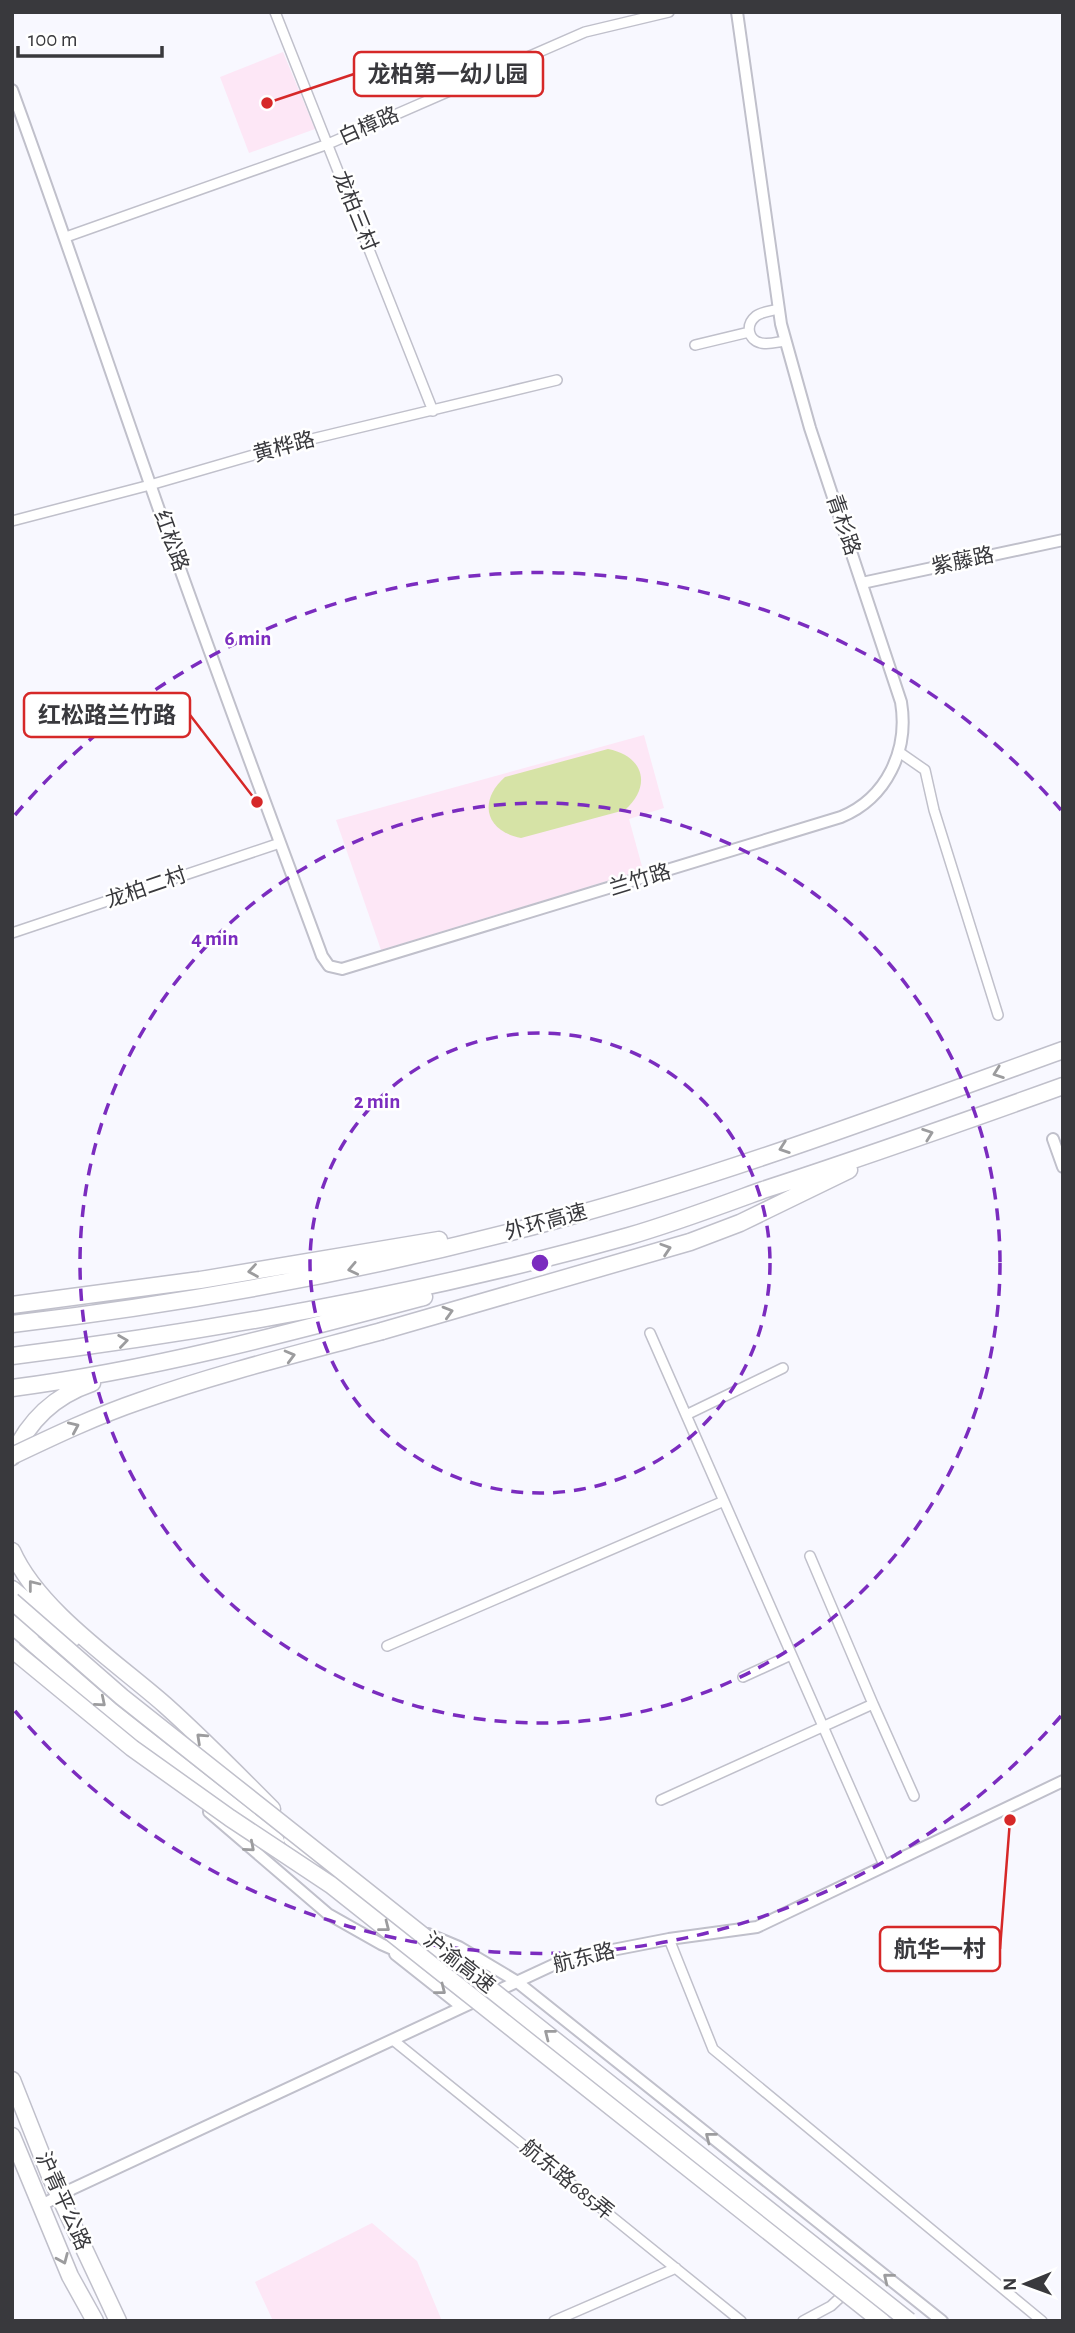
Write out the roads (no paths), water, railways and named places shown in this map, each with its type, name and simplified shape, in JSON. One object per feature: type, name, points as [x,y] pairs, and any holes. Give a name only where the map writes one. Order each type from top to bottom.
[{"type":"highway","name":"外环高速","points":[[12,1324],[181,1301],[306,1279],[438,1250],[562,1218],[735,1164],[1063,1050]]},
{"type":"highway","name":"外环高速","points":[[12,1356],[187,1332],[346,1304],[488,1273],[631,1235],[1063,1086]]},
{"type":"highway","points":[[12,1457],[79,1425],[200,1381],[690,1242],[791,1199],[900,1144]]},
{"type":"highway","points":[[12,1303],[55,1301],[287,1266],[562,1218]]},
{"type":"highway","points":[[12,1457],[33,1420],[52,1403],[74,1389],[110,1376],[477,1283],[631,1235]]},
{"type":"highway","points":[[12,1388],[186,1356]]},
{"type":"highway","points":[[12,1551],[20,1568],[51,1607],[200,1737],[301,1838]]},
{"type":"highway","points":[[12,1589],[166,1721],[183,1752]]},
{"type":"highway","name":"沪渝高速","points":[[12,1601],[112,1688],[909,2321]]},
{"type":"highway","name":"沪渝高速","points":[[12,1625],[111,1710],[881,2321]]},
{"type":"highway","points":[[13,1648],[152,1762],[331,1885]]},
{"type":"highway","name":"沪青平公路","points":[[12,2080],[60,2196],[118,2321]]},
{"type":"highway","name":"沪青平公路","points":[[12,2136],[70,2276],[95,2321]]},
{"type":"street","name":"龙柏三村","points":[[275,12],[433,411]]},
{"type":"street","name":"白樟路","points":[[66,237],[328,144],[585,32],[669,12]]},
{"type":"street","name":"青杉路","points":[[737,12],[778,309],[785,341],[810,428],[901,702],[903,732],[899,752]]},
{"type":"street","name":"红松路","points":[[12,90],[66,237],[150,485],[324,960],[337,969],[352,968]]},
{"type":"street","points":[[778,309],[755,316],[750,323],[749,332],[754,340],[762,343],[785,341]]},
{"type":"street","points":[[695,345],[749,332]]},
{"type":"street","name":"黄桦路","points":[[12,521],[295,443],[557,380]]},
{"type":"street","name":"紫藤路","points":[[862,583],[1063,540]]},
{"type":"street","points":[[899,752],[925,770],[934,810],[999,1015]]},
{"type":"street","name":"兰竹路","points":[[352,968],[841,817],[864,805],[878,792],[899,752]]},
{"type":"street","name":"龙柏二村","points":[[12,933],[280,843]]},
{"type":"street","points":[[1053,1139],[1063,1167]]},
{"type":"street","points":[[650,1334],[884,1865]]},
{"type":"street","points":[[686,1415],[783,1368]]},
{"type":"street","points":[[387,1646],[724,1501]]},
{"type":"street","points":[[810,1556],[914,1796]]},
{"type":"street","points":[[12,1612],[307,1854],[408,1925],[459,1947],[516,1981],[942,2321]]},
{"type":"street","points":[[13,1648],[328,1914],[381,1944],[446,1972],[892,2321]]},
{"type":"street","points":[[743,1677],[792,1654]]},
{"type":"street","points":[[661,1800],[873,1704]]},
{"type":"street","name":"航东路","points":[[40,2206],[565,1959],[669,1939],[757,1927],[1063,1781]]},
{"type":"street","points":[[669,1939],[713,2049],[1042,2321]]},
{"type":"street","points":[[381,1944],[462,2007]]},
{"type":"street","name":"航东路685弄","points":[[393,2040],[741,2321]]},
{"type":"street","points":[[554,2321],[676,2268]]},
{"type":"street","points":[[803,2321],[831,2306],[851,2288]]},
{"type":"place","name":"龙柏第一幼儿园","points":[[267,103]]},
{"type":"place","name":"红松路兰竹路","points":[[257,802]]},
{"type":"place","name":"航华一村","points":[[1010,1820]]}]
